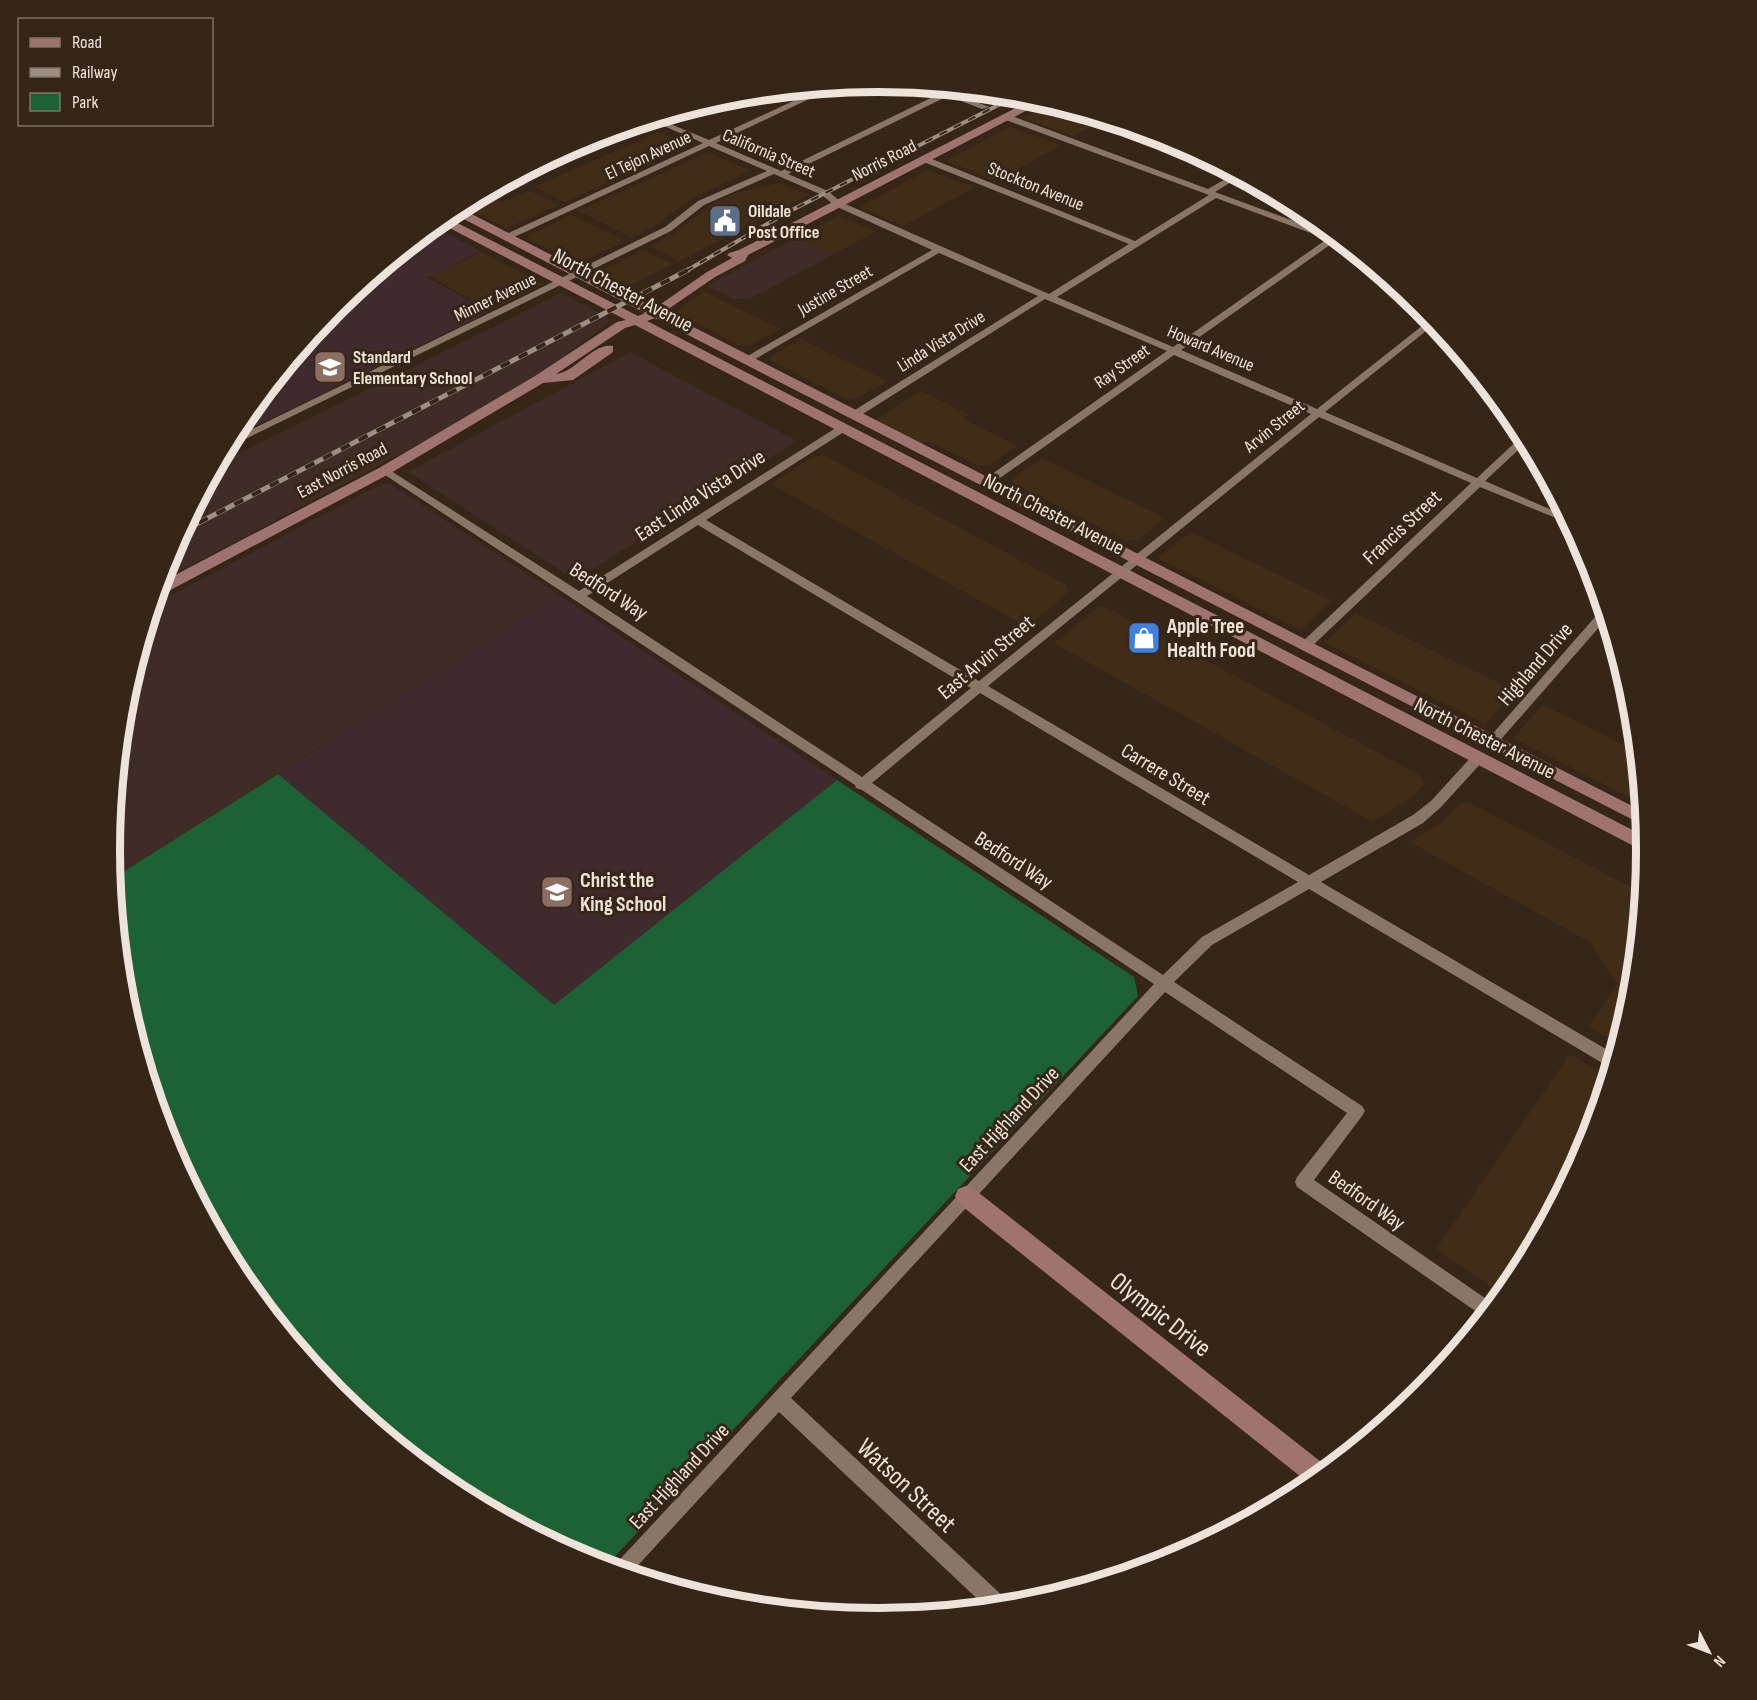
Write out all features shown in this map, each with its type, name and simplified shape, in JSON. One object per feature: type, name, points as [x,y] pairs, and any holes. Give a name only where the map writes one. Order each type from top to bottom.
[{"type":"main road","name":"Norris Road","points":[[652,312],[664,309],[709,275],[741,258],[743,253],[1027,106]]},
{"type":"main road","name":"North Chester Avenue","points":[[464,215],[1636,816]]},
{"type":"main road","name":"North Chester Avenue","points":[[450,224],[1637,841]]},
{"type":"main road","name":"East Norris Road","points":[[168,585],[384,471],[540,379],[568,376],[634,330],[636,322],[652,312]]},
{"type":"main road","points":[[843,428],[854,425],[891,433]]},
{"type":"main road","points":[[1419,727],[1481,744],[1492,742]]},
{"type":"main road","name":"Olympic Drive","points":[[966,1196],[1314,1471]]},
{"type":"street","name":"El Tejon Avenue","points":[[507,237],[814,94]]},
{"type":"street","name":"Minner Avenue","points":[[242,438],[669,230],[701,202],[778,172],[944,95]]},
{"type":"street","points":[[954,96],[985,107]]},
{"type":"street","points":[[1006,117],[1317,231]]},
{"type":"street","name":"California Street","points":[[662,123],[825,193],[838,204]]},
{"type":"street","name":"Stockton Avenue","points":[[924,159],[1136,244]]},
{"type":"street","name":"Linda Vista Drive","points":[[854,415],[1136,244],[1232,179]]},
{"type":"street","name":"Howard Avenue","points":[[838,204],[1560,517]]},
{"type":"street","name":"Ray Street","points":[[986,483],[1331,241]]},
{"type":"street","name":"Justine Street","points":[[747,360],[939,249]]},
{"type":"street","name":"Arvin Street","points":[[1137,560],[1317,412],[1426,326]]},
{"type":"street","name":"East Linda Vista Drive","points":[[579,596],[843,428]]},
{"type":"street","name":"Francis Street","points":[[1305,646],[1518,444]]},
{"type":"street","name":"Bedford Way","points":[[384,471],[579,596],[861,785],[1357,1111],[1303,1182],[1484,1307]]},
{"type":"street","name":"Carrere Street","points":[[698,520],[1607,1058]]},
{"type":"street","name":"East Arvin Street","points":[[861,785],[1137,560]]},
{"type":"street","name":"Highland Drive","points":[[1492,742],[1601,618]]},
{"type":"street","name":"East Highland Drive","points":[[626,1565],[1163,983],[1207,941],[1418,819],[1436,804],[1478,758]]},
{"type":"street","name":"Watson Street","points":[[779,1399],[992,1600]]},
{"type":"shaded area","points":[[1040,109],[1097,124],[1074,136],[1023,118]]},
{"type":"shaded area","points":[[1009,127],[1062,145],[996,181],[947,161]]},
{"type":"shaded area","points":[[659,132],[688,145],[565,202],[534,187]]},
{"type":"shaded area","points":[[707,153],[751,170],[690,200],[653,227],[633,238],[578,211]]},
{"type":"shaded area","points":[[927,170],[975,187],[903,226],[860,207]]},
{"type":"shaded area","points":[[779,183],[809,195],[679,261],[650,246],[673,234],[713,204],[733,194]]},
{"type":"shaded area","points":[[530,191],[559,205],[507,228],[470,211],[492,198],[502,202]]},
{"type":"shaded area","points":[[571,215],[626,241],[578,264],[525,237]]},
{"type":"shaded area","points":[[838,216],[877,231],[834,254],[797,237]]},
{"type":"shaded area","name":"Standard Elementary School","points":[[441,231],[480,251],[427,277],[489,312],[247,430],[277,388],[342,314],[378,280]]},
{"type":"shaded area","points":[[797,237],[834,254],[750,299],[734,299],[707,286]]},
{"type":"shaded area","points":[[643,250],[673,264],[624,289],[594,274]]},
{"type":"shaded area","points":[[481,252],[544,284],[491,310],[429,276]]},
{"type":"shaded area","points":[[703,291],[780,329],[751,345],[741,346],[676,312]]},
{"type":"shaded area","points":[[561,293],[608,317],[609,322],[518,391],[172,576],[198,515],[230,458]]},
{"type":"shaded area","points":[[801,339],[887,381],[858,398],[848,400],[770,360],[770,357]]},
{"type":"shaded area","points":[[630,352],[797,441],[575,580],[408,472]]},
{"type":"shaded area","points":[[921,391],[968,414],[963,419],[1017,446],[990,465],[979,466],[928,441],[919,446],[872,422]]},
{"type":"shaded area","points":[[823,455],[1065,584],[1069,592],[1027,627],[771,484],[813,457]]},
{"type":"shaded area","points":[[1042,458],[1165,518],[1138,540],[1126,541],[1013,483],[1012,479]]},
{"type":"shaded area","points":[[389,483],[559,595],[121,873],[122,800],[126,751],[146,654],[162,600],[381,484]]},
{"type":"shaded area","points":[[1191,532],[1332,601],[1301,630],[1158,558]]},
{"type":"shaded area","name":"Christ the King School","points":[[559,595],[837,780],[554,1005],[278,774]]},
{"type":"shaded area","points":[[1099,607],[1106,607],[1418,774],[1425,784],[1413,797],[1373,822],[1054,643]]},
{"type":"shaded area","points":[[1356,613],[1515,691],[1485,724],[1325,643]]},
{"type":"shaded area","points":[[1543,705],[1631,748],[1635,800],[1513,738]]},
{"type":"shaded area","points":[[1468,802],[1631,887],[1635,892],[1631,949],[1612,1040],[1588,1027],[1617,984],[1590,942],[1410,842],[1441,823],[1461,803]]},
{"type":"shaded area","points":[[1570,1054],[1603,1074],[1579,1140],[1559,1185],[1535,1229],[1496,1290],[1436,1249]]},
{"type":"green space","points":[[278,774],[554,1005],[837,780],[1134,977],[1138,996],[612,1560],[588,1551],[499,1507],[457,1481],[417,1452],[342,1386],[277,1312],[248,1271],[198,1185],[160,1094],[146,1046],[126,949],[121,873]]},
{"type":"railway","points":[[686,271],[788,212],[1004,102]]},
{"type":"railway","points":[[193,526],[688,270]]},
{"type":"place","name":"Oildale Post Office","points":[[725,221]]},
{"type":"place","name":"Standard Elementary School","points":[[330,367]]},
{"type":"place","name":"Apple Tree Health Food","points":[[1144,638]]},
{"type":"place","name":"Christ the King School","points":[[557,892]]}]
